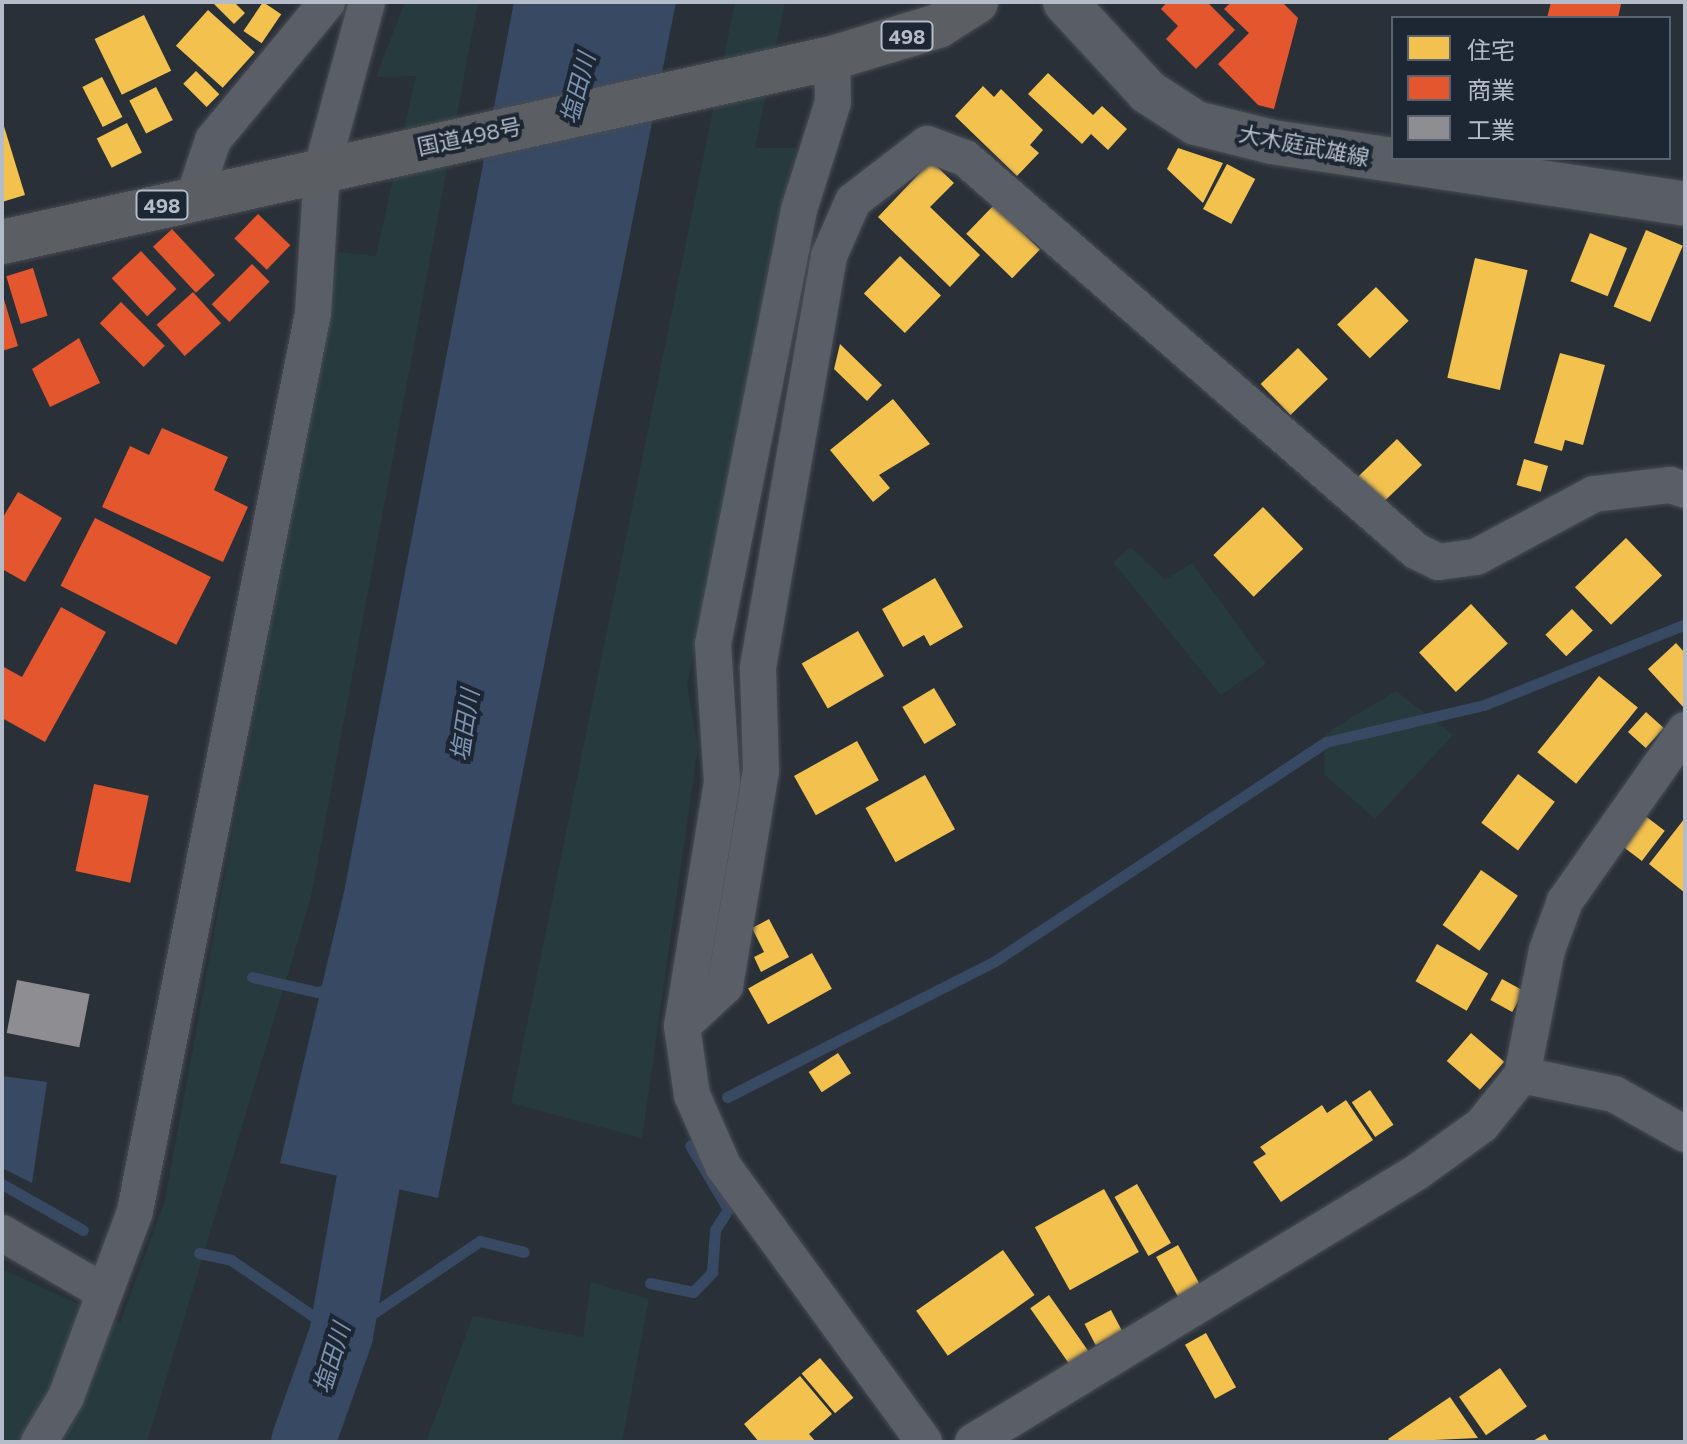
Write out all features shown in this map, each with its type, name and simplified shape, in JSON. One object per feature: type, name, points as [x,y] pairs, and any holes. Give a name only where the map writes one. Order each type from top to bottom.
[{"type":"highway","name":"国道498号","points":[[2,242],[322,168],[832,58],[938,26],[976,2]]},
{"type":"main road","name":"大木庭武雄線","points":[[1065,2],[1148,92],[1196,123],[1272,142],[1391,160]]},
{"type":"main road","name":"大木庭武雄線","points":[[1392,160],[1685,204]]},
{"type":"street","points":[[194,197],[213,140],[327,2]]},
{"type":"street","points":[[39,1442],[66,1397],[135,1211],[313,313],[322,168],[367,2]]},
{"type":"street","points":[[832,58],[833,102],[799,210],[713,644],[722,782],[682,1026],[692,1095],[723,1166],[924,1442]]},
{"type":"street","points":[[682,1026],[725,986],[761,771],[758,667],[829,256],[853,201],[927,144],[965,158],[1427,557],[1439,562],[1476,557],[1594,494],[1670,485],[1685,490]]},
{"type":"street","points":[[973,1442],[1417,1172],[1482,1125],[1522,1075],[1547,950],[1565,901],[1685,730]]},
{"type":"street","points":[[1522,1075],[1614,1094],[1685,1134]]},
{"type":"street","points":[[2,1233],[104,1292]]},
{"type":"green space","points":[[405,2],[478,2],[311,897],[147,1442],[2,1442],[2,1269],[120,1323],[165,1200],[339,252],[376,256],[416,76],[376,77]]},
{"type":"green space","points":[[735,2],[785,2],[755,148],[796,148],[687,685],[698,746],[642,1138],[511,1103]]},
{"type":"green space","points":[[1131,547],[1165,580],[1192,563],[1266,664],[1221,695],[1113,562]]},
{"type":"green space","points":[[1396,691],[1453,735],[1375,819],[1324,774],[1326,733]]},
{"type":"green space","points":[[591,1282],[649,1299],[622,1442],[426,1442],[473,1316],[583,1337]]},
{"type":"water","points":[[514,2],[676,2],[438,1198],[280,1163],[344,892]]},
{"type":"water","points":[[2,1076],[47,1082],[32,1183],[2,1168]]},
{"type":"building: 住宅","points":[[212,2],[234,2],[245,13],[234,24]]},
{"type":"building: 住宅","points":[[263,2],[281,14],[262,43],[243,31]]},
{"type":"building: 住宅","points":[[208,10],[255,52],[223,88],[176,46]]},
{"type":"building: 住宅","points":[[144,15],[171,71],[122,95],[95,39]]},
{"type":"building: 住宅","points":[[196,71],[219,94],[207,107],[183,84]]},
{"type":"building: 住宅","points":[[1048,73],[1093,115],[1102,106],[1127,129],[1108,150],[1091,134],[1082,144],[1028,94]]},
{"type":"building: 住宅","points":[[102,77],[122,117],[103,127],[82,87]]},
{"type":"building: 住宅","points":[[983,86],[994,97],[1001,89],[1043,130],[1030,145],[1039,153],[1017,176],[955,116]]},
{"type":"building: 住宅","points":[[156,87],[173,120],[146,134],[129,101]]},
{"type":"building: 住宅","points":[[127,123],[142,152],[112,168],[97,138]]},
{"type":"building: 住宅","points":[[2,124],[25,195],[2,202]]},
{"type":"building: 住宅","points":[[1178,148],[1223,163],[1203,203],[1167,169]]},
{"type":"building: 住宅","points":[[931,161],[954,183],[930,207],[980,255],[950,287],[878,217]]},
{"type":"building: 住宅","points":[[1227,164],[1255,179],[1231,224],[1203,209]]},
{"type":"building: 住宅","points":[[994,205],[1040,249],[1012,278],[966,234]]},
{"type":"building: 住宅","points":[[1646,230],[1683,246],[1650,322],[1614,306]]},
{"type":"building: 住宅","points":[[1590,233],[1627,248],[1608,296],[1571,281]]},
{"type":"building: 住宅","points":[[900,256],[941,296],[905,333],[864,293]]},
{"type":"building: 住宅","points":[[1475,258],[1528,270],[1500,390],[1447,378]]},
{"type":"building: 住宅","points":[[1376,287],[1409,321],[1370,358],[1337,325]]},
{"type":"building: 住宅","points":[[840,344],[882,385],[867,401],[834,369]]},
{"type":"building: 住宅","points":[[1298,348],[1328,379],[1290,415],[1261,384]]},
{"type":"building: 住宅","points":[[1560,353],[1605,365],[1583,445],[1565,440],[1562,451],[1534,443]]},
{"type":"building: 住宅","points":[[893,399],[930,444],[879,475],[890,488],[873,502],[830,450]]},
{"type":"building: 住宅","points":[[1397,439],[1422,465],[1382,504],[1357,478]]},
{"type":"building: 住宅","points":[[1524,459],[1548,466],[1541,492],[1517,485]]},
{"type":"building: 住宅","points":[[1263,507],[1303,549],[1254,597],[1213,555]]},
{"type":"building: 住宅","points":[[1626,538],[1662,575],[1611,625],[1575,587]]},
{"type":"building: 住宅","points":[[935,578],[963,627],[930,646],[924,635],[903,647],[882,609]]},
{"type":"building: 住宅","points":[[1471,604],[1508,643],[1456,692],[1419,652]]},
{"type":"building: 住宅","points":[[1572,609],[1593,631],[1566,656],[1545,635]]},
{"type":"building: 住宅","points":[[858,631],[884,676],[828,709],[802,664]]},
{"type":"building: 住宅","points":[[1676,643],[1685,653],[1685,709],[1648,669]]},
{"type":"building: 住宅","points":[[1599,676],[1638,707],[1576,784],[1537,752]]},
{"type":"building: 住宅","points":[[934,688],[956,725],[924,744],[902,707]]},
{"type":"building: 住宅","points":[[1646,712],[1664,728],[1646,748],[1628,732]]},
{"type":"building: 住宅","points":[[857,741],[879,780],[816,815],[794,776]]},
{"type":"building: 住宅","points":[[1518,774],[1555,802],[1518,850],[1481,823]]},
{"type":"building: 住宅","points":[[925,775],[955,829],[896,862],[866,808]]},
{"type":"building: 住宅","points":[[1644,815],[1665,831],[1642,861],[1621,845]]},
{"type":"building: 住宅","points":[[1685,818],[1685,893],[1649,864]]},
{"type":"building: 住宅","points":[[1481,870],[1518,896],[1479,951],[1443,925]]},
{"type":"building: 住宅","points":[[769,919],[789,957],[761,972],[754,957],[764,952],[752,928]]},
{"type":"building: 住宅","points":[[1437,944],[1488,973],[1467,1011],[1416,981]]},
{"type":"building: 住宅","points":[[812,953],[832,989],[768,1024],[748,988]]},
{"type":"building: 住宅","points":[[1502,979],[1524,991],[1512,1012],[1490,1000]]},
{"type":"building: 住宅","points":[[1471,1033],[1504,1062],[1480,1090],[1447,1061]]},
{"type":"building: 住宅","points":[[838,1053],[851,1073],[822,1092],[809,1072]]},
{"type":"building: 住宅","points":[[1370,1090],[1393,1125],[1375,1137],[1352,1102]]},
{"type":"building: 住宅","points":[[1346,1100],[1373,1140],[1281,1202],[1253,1162],[1266,1154],[1260,1147],[1322,1105],[1327,1113]]},
{"type":"building: 住宅","points":[[1137,1184],[1171,1243],[1148,1256],[1114,1197]]},
{"type":"building: 住宅","points":[[1104,1189],[1139,1252],[1070,1290],[1035,1227]]},
{"type":"building: 住宅","points":[[1178,1245],[1200,1284],[1178,1296],[1156,1257]]},
{"type":"building: 住宅","points":[[1003,1250],[1035,1295],[948,1356],[916,1311]]},
{"type":"building: 住宅","points":[[1049,1295],[1089,1352],[1070,1366],[1030,1308]]},
{"type":"building: 住宅","points":[[1111,1310],[1122,1331],[1096,1345],[1085,1324]]},
{"type":"building: 住宅","points":[[1206,1333],[1236,1387],[1215,1399],[1185,1345]]},
{"type":"building: 住宅","points":[[820,1358],[853,1398],[835,1413],[802,1373]]},
{"type":"building: 住宅","points":[[1500,1368],[1527,1407],[1486,1435],[1459,1397]]},
{"type":"building: 住宅","points":[[800,1376],[832,1414],[809,1434],[816,1442],[759,1442],[744,1424]]},
{"type":"building: 住宅","points":[[1450,1397],[1478,1438],[1390,1442],[1388,1439]]},
{"type":"building: 住宅","points":[[1545,1434],[1550,1442],[1531,1442]]},
{"type":"building: 商業","points":[[1167,2],[1207,2],[1235,30],[1196,69],[1166,39],[1178,26],[1161,9]]},
{"type":"building: 商業","points":[[1231,2],[1282,2],[1298,18],[1274,109],[1258,105],[1218,64],[1249,33],[1224,9]]},
{"type":"building: 商業","points":[[1551,2],[1621,4],[1618,16],[1548,16]]},
{"type":"building: 商業","points":[[258,214],[290,245],[267,270],[234,238]]},
{"type":"building: 商業","points":[[172,229],[215,275],[196,293],[153,247]]},
{"type":"building: 商業","points":[[141,251],[176,289],[147,316],[112,278]]},
{"type":"building: 商業","points":[[252,264],[270,282],[229,322],[212,304]]},
{"type":"building: 商業","points":[[33,268],[48,316],[21,324],[6,276]]},
{"type":"building: 商業","points":[[193,292],[221,323],[185,356],[157,325]]},
{"type":"building: 商業","points":[[2,293],[18,346],[2,351]]},
{"type":"building: 商業","points":[[121,302],[165,346],[144,367],[100,323]]},
{"type":"building: 商業","points":[[79,338],[100,383],[50,407],[32,369]]},
{"type":"building: 商業","points":[[162,428],[228,457],[214,490],[248,507],[223,562],[102,507],[130,446],[149,455]]},
{"type":"building: 商業","points":[[18,492],[62,518],[25,582],[2,569],[2,519]]},
{"type":"building: 商業","points":[[95,518],[211,577],[176,645],[60,586]]},
{"type":"building: 商業","points":[[61,607],[106,632],[45,742],[2,718],[2,666],[22,677]]},
{"type":"building: 商業","points":[[94,784],[149,796],[130,883],[75,871]]},
{"type":"building: 工業","points":[[17,980],[90,994],[79,1047],[7,1033]]},
{"type":"waterway","points":[[727,1097],[995,961],[1326,742],[1484,705],[1685,624]]},
{"type":"waterway","points":[[252,977],[317,992],[334,989]]},
{"type":"waterway","name":"塩田川","points":[[303,1442],[341,1335],[368,1183],[391,1097]]},
{"type":"waterway","points":[[650,1283],[693,1292],[712,1272],[715,1230],[728,1209],[690,1145]]},
{"type":"waterway","points":[[2,1184],[83,1230]]},
{"type":"waterway","points":[[199,1253],[231,1260],[341,1335],[480,1241],[524,1252]]}]
